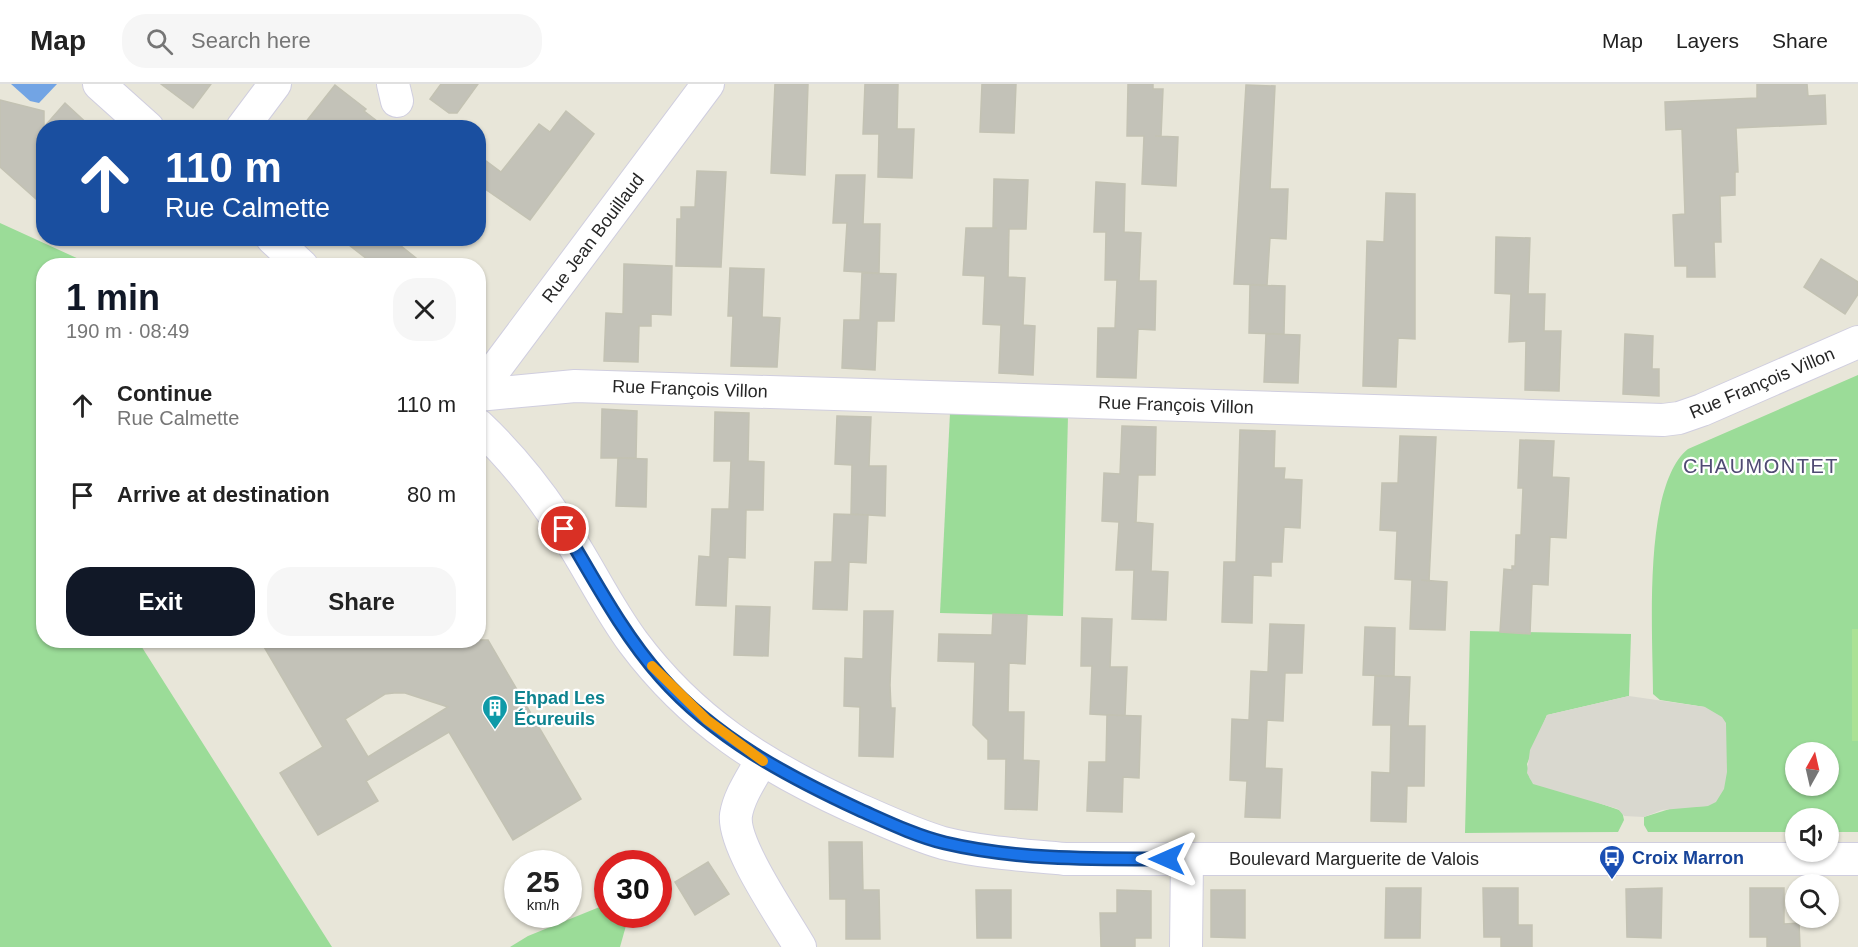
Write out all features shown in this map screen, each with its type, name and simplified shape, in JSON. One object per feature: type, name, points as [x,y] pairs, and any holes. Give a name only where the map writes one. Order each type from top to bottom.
[{"type":"street","points":[[99,84],[139,120]]},
{"type":"street","points":[[248,120],[275,84]]},
{"type":"street","name":"Rue Jean Bouillaud","points":[[486,383],[708,84]]},
{"type":"street","points":[[281,246],[293,258]]},
{"type":"street","name":"Rue François Villon","points":[[486,393],[575,386],[1663,420],[1679,418],[1702,410],[1858,342]]},
{"type":"street","name":"Boulevard Marguerite de Valois","points":[[486,432],[510,455],[564,529],[631,640],[662,679],[707,720],[761,760],[883,820],[943,843],[1015,854],[1065,858],[1858,859]]},
{"type":"street","points":[[761,760],[742,797],[736,817],[738,840],[800,947]]},
{"type":"street","points":[[1186,947],[1187,859]]},
{"type":"green space","points":[[0,223],[36,239],[36,246],[50,246],[77,258],[36,258],[36,648],[142,648],[332,947],[0,947]]},
{"type":"green space","points":[[1858,375],[1858,832],[1839,832],[1839,808],[1785,808],[1785,832],[1648,832],[1644,825],[1644,817],[1676,807],[1708,806],[1705,707],[1660,700],[1653,694],[1653,564],[1663,495],[1673,468],[1688,449]]},
{"type":"green space","points":[[950,413],[1068,416],[1063,616],[940,613]]},
{"type":"green space","points":[[1852,629],[1858,629],[1858,741],[1852,741]]},
{"type":"green space","points":[[1470,631],[1631,634],[1629,696],[1547,715],[1527,764],[1530,779],[1622,811],[1624,820],[1618,832],[1465,833]]},
{"type":"green space","points":[[594,909],[594,928],[625,928],[620,947],[510,947],[548,928],[582,928],[582,914]]},
{"type":"shaded area","points":[[1629,696],[1705,707],[1722,717],[1726,723],[1727,772],[1724,789],[1716,802],[1708,806],[1662,810],[1644,817],[1624,816],[1618,809],[1533,784],[1527,773],[1530,750],[1547,715]]},
{"type":"water","points":[[11,84],[57,84],[39,103],[30,101]]},
{"type":"building","points":[[161,84],[211,84],[193,108]]},
{"type":"building","points":[[441,84],[478,84],[457,113],[449,113],[430,99]]},
{"type":"building","points":[[775,84],[808,84],[805,175],[771,173]]},
{"type":"building","points":[[865,84],[898,84],[897,129],[914,129],[912,178],[878,177],[879,134],[863,134]]},
{"type":"building","points":[[982,84],[1016,84],[1014,133],[980,132]]},
{"type":"building","points":[[1128,84],[1153,84],[1153,89],[1163,89],[1161,136],[1155,136],[1178,137],[1176,186],[1142,184],[1144,136],[1127,136]]},
{"type":"building","points":[[1757,84],[1807,84],[1808,96],[1825,95],[1826,124],[1736,128],[1738,172],[1735,172],[1735,195],[1720,196],[1721,242],[1714,242],[1715,277],[1687,277],[1687,266],[1675,266],[1673,215],[1685,214],[1682,129],[1666,130],[1665,102],[1757,98]]},
{"type":"building","points":[[335,85],[366,109],[364,111],[376,120],[307,120]]},
{"type":"building","points":[[1246,85],[1275,86],[1270,189],[1288,189],[1286,239],[1270,238],[1267,285],[1234,284]]},
{"type":"building","points":[[0,100],[44,111],[44,120],[36,120],[36,199],[0,167]]},
{"type":"building","points":[[65,103],[83,120],[50,120]]},
{"type":"building","points":[[566,111],[594,134],[530,220],[486,190],[486,161],[501,172],[539,124],[550,132]]},
{"type":"building","points":[[697,171],[726,172],[721,267],[676,266],[677,219],[681,219],[681,207],[695,207]]},
{"type":"building","points":[[836,175],[865,175],[863,224],[880,224],[879,273],[844,271],[847,223],[833,223]]},
{"type":"building","points":[[994,179],[1028,180],[1026,229],[1009,229],[1008,277],[1025,278],[1023,325],[1035,326],[1033,375],[999,373],[1001,325],[983,324],[985,276],[963,275],[966,228],[993,228]]},
{"type":"building","points":[[1096,182],[1125,184],[1124,232],[1141,233],[1139,281],[1156,281],[1155,330],[1138,329],[1136,378],[1097,377],[1098,328],[1115,328],[1117,280],[1105,280],[1106,232],[1094,232]]},
{"type":"building","points":[[1386,193],[1415,194],[1415,339],[1398,338],[1396,387],[1363,386],[1367,241],[1384,242]]},
{"type":"building","points":[[1496,237],[1530,238],[1528,294],[1545,294],[1544,331],[1561,331],[1559,391],[1525,390],[1526,341],[1509,342],[1511,294],[1495,293]]},
{"type":"building","points":[[350,246],[401,246],[416,258],[366,258]]},
{"type":"building","points":[[1821,259],[1858,282],[1858,294],[1845,314],[1804,287]]},
{"type":"building","points":[[624,264],[672,266],[671,315],[651,314],[651,326],[639,326],[638,362],[604,361],[606,313],[623,314]]},
{"type":"building","points":[[730,268],[764,269],[762,317],[780,318],[777,367],[731,366],[733,316],[728,316]]},
{"type":"building","points":[[862,273],[896,274],[894,321],[877,321],[875,370],[842,368],[844,320],[860,320]]},
{"type":"building","points":[[1250,285],[1285,286],[1284,334],[1249,333]]},
{"type":"building","points":[[1266,334],[1300,335],[1298,383],[1264,382]]},
{"type":"building","points":[[1625,334],[1653,336],[1652,369],[1659,369],[1659,396],[1623,394]]},
{"type":"building","points":[[602,409],[637,411],[636,458],[601,458]]},
{"type":"building","points":[[715,412],[749,413],[748,461],[764,462],[763,510],[746,510],[745,558],[728,557],[726,606],[696,605],[699,556],[710,557],[712,509],[729,509],[731,461],[714,461]]},
{"type":"building","points":[[837,416],[871,417],[869,466],[886,466],[885,516],[851,514],[852,465],[835,464]]},
{"type":"building","points":[[1122,426],[1156,427],[1155,475],[1138,475],[1136,522],[1134,522],[1153,524],[1151,571],[1168,572],[1166,620],[1132,619],[1134,570],[1116,570],[1119,522],[1102,521],[1104,473],[1120,474]]},
{"type":"building","points":[[1240,430],[1275,431],[1274,468],[1285,468],[1284,479],[1302,480],[1300,528],[1284,527],[1282,562],[1271,562],[1271,576],[1253,575],[1252,623],[1222,622],[1224,562],[1236,562]]},
{"type":"building","points":[[1400,436],[1436,437],[1429,581],[1447,582],[1445,630],[1410,629],[1412,580],[1395,579],[1397,531],[1380,530],[1382,483],[1398,483]]},
{"type":"building","points":[[1520,440],[1554,441],[1552,477],[1569,478],[1566,538],[1550,537],[1548,585],[1532,584],[1530,634],[1500,632],[1504,569],[1512,570],[1512,566],[1515,566],[1516,535],[1521,535],[1523,488],[1518,488]]},
{"type":"building","points":[[618,458],[647,459],[646,507],[616,506]]},
{"type":"building","points":[[834,514],[868,515],[866,563],[849,562],[847,610],[813,609],[815,562],[832,562]]},
{"type":"building","points":[[736,606],[770,607],[768,656],[734,655]]},
{"type":"building","points":[[864,611],[893,611],[890,685],[891,708],[895,708],[893,757],[859,756],[860,707],[844,706],[845,658],[863,659]]},
{"type":"building","points":[[993,614],[1027,615],[1025,664],[1009,663],[1008,712],[1024,712],[1023,760],[1039,761],[1037,810],[1005,809],[1006,759],[988,759],[988,740],[973,725],[975,662],[938,661],[939,634],[992,635]]},
{"type":"building","points":[[1082,618],[1112,619],[1110,667],[1127,667],[1125,716],[1090,714],[1092,666],[1081,666]]},
{"type":"building","points":[[1270,624],[1304,625],[1302,673],[1285,673],[1283,721],[1267,720],[1265,768],[1282,769],[1280,818],[1245,817],[1247,781],[1230,780],[1232,719],[1249,720],[1251,671],[1268,672]]},
{"type":"building","points":[[1365,627],[1395,628],[1394,676],[1363,675]]},
{"type":"building","name":"Ehpad Les Écureuils","points":[[486,640],[488,640],[581,799],[513,840],[449,732],[366,781],[378,801],[318,835],[280,773],[323,747],[265,648],[486,648]],"holes":[[[405,693],[448,707],[368,757],[345,719],[385,694]]]},
{"type":"building","points":[[1375,676],[1410,677],[1408,726],[1425,726],[1424,786],[1407,786],[1406,822],[1371,821],[1372,772],[1390,773],[1391,725],[1373,725]]},
{"type":"building","points":[[1107,715],[1141,716],[1139,778],[1123,777],[1122,812],[1087,811],[1089,762],[1106,762]]},
{"type":"building","points":[[829,842],[862,842],[863,890],[879,890],[880,939],[846,939],[846,899],[830,899]]},
{"type":"building","points":[[708,862],[729,894],[695,915],[675,882]]},
{"type":"building","points":[[1386,888],[1421,888],[1420,938],[1385,938]]},
{"type":"building","points":[[1483,888],[1518,888],[1518,925],[1532,925],[1532,947],[1501,947],[1501,937],[1484,937]]},
{"type":"building","points":[[1662,888],[1661,938],[1627,937],[1626,889]]},
{"type":"building","points":[[1750,888],[1784,888],[1785,928],[1799,928],[1800,947],[1767,947],[1767,937],[1750,937]]},
{"type":"building","points":[[976,890],[1011,890],[1011,938],[977,938]]},
{"type":"building","points":[[1117,890],[1151,891],[1151,938],[1135,938],[1135,947],[1101,947],[1100,913],[1117,913]]},
{"type":"building","points":[[1211,890],[1245,890],[1245,938],[1211,937]]},
{"type":"slow traffic","points":[[652,666],[662,679],[707,720],[763,761]]},
{"type":"place","name":"Ehpad Les Écureuils","points":[[495,731]]},
{"type":"place","name":"Croix Marron","points":[[1612,881]]},
{"type":"district","name":"CHAUMONTET","points":[[1761,466]]},
{"type":"route","points":[[564,529],[631,640],[662,679],[707,720],[761,760],[814,789],[883,820],[943,843],[1015,854],[1065,858],[1167,859]]}]
